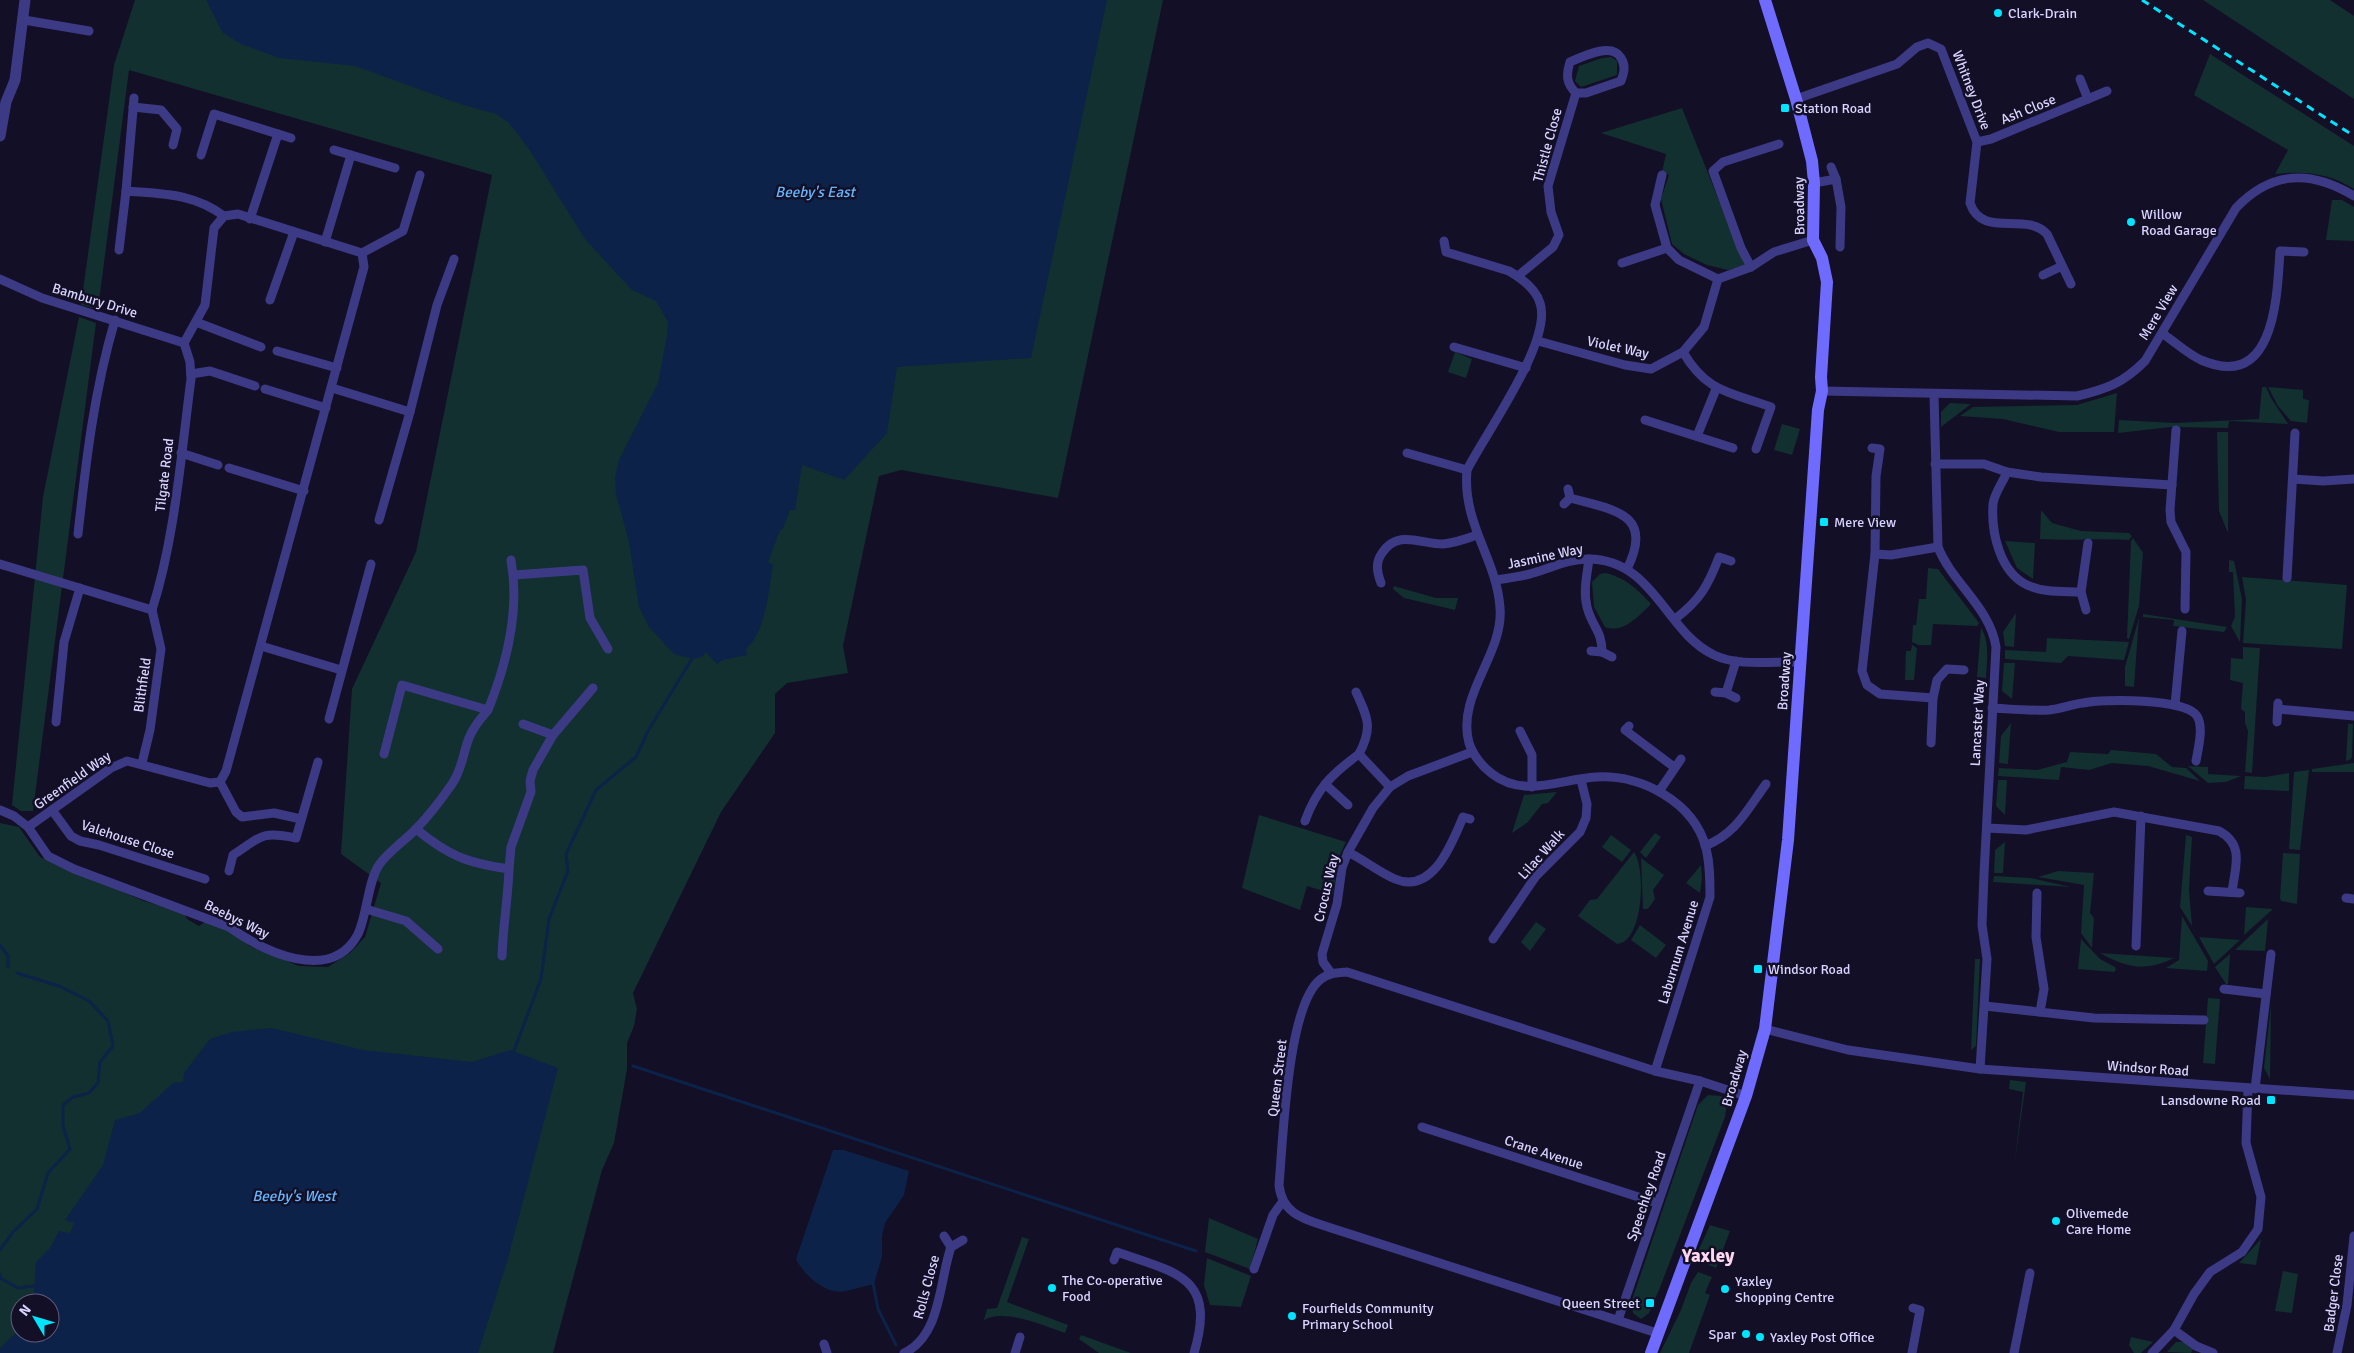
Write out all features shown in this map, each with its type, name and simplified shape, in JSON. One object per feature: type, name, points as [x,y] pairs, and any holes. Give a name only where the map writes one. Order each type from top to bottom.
[{"type":"main road","name":"Broadway","points":[[1651,1353],[1746,1096],[1764,1029],[1788,840],[1818,410],[1822,391],[1821,376],[1826,282],[1822,258],[1813,240],[1814,182],[1808,140],[1765,0]]},
{"type":"street","points":[[0,136],[6,102],[15,80],[25,0]]},
{"type":"street","points":[[24,20],[89,31]]},
{"type":"street","name":"Whitney Drive","points":[[1796,99],[1897,64],[1917,47],[1928,43],[1935,45],[1945,55],[1977,142],[1970,203],[1973,211],[1977,217],[1988,221],[2033,224],[2042,228],[2047,234],[2071,284]]},
{"type":"street","points":[[1614,50],[1619,53],[1624,62],[1624,73],[1621,81],[1586,93],[1576,93],[1570,86],[1567,74],[1570,62],[1601,51],[1614,50]]},
{"type":"street","points":[[2080,79],[2088,99]]},
{"type":"street","name":"Ash Close","points":[[1977,142],[1991,139],[2107,91]]},
{"type":"street","name":"Thistle Close","points":[[1518,276],[1553,246],[1559,235],[1551,212],[1548,186],[1576,93]]},
{"type":"street","points":[[119,250],[133,102],[161,110],[177,129],[173,145]]},
{"type":"street","points":[[201,155],[214,114],[291,138]]},
{"type":"street","points":[[250,218],[278,134]]},
{"type":"street","points":[[1752,267],[1742,248],[1713,170],[1723,162],[1780,144]]},
{"type":"street","points":[[334,150],[395,168]]},
{"type":"street","points":[[325,242],[351,155]]},
{"type":"street","points":[[1831,167],[1836,179],[1841,207],[1840,247]]},
{"type":"street","points":[[184,343],[205,305],[214,228],[224,216],[238,214],[362,253],[403,231],[420,175]]},
{"type":"street","points":[[1662,176],[1655,205],[1667,248],[1679,260],[1718,280],[1752,267],[1774,252],[1813,240]]},
{"type":"street","name":"Mere View","points":[[1822,391],[1934,395],[2077,396],[2110,388],[2136,370],[2163,334],[2231,216],[2254,191],[2270,182],[2291,178],[2316,178],[2337,186],[2354,196]]},
{"type":"street","points":[[1814,182],[1836,179]]},
{"type":"street","points":[[126,191],[173,194],[206,203],[224,216]]},
{"type":"street","points":[[270,300],[294,232]]},
{"type":"street","points":[[1444,241],[1446,252],[1509,271],[1518,276],[1536,294],[1541,304],[1542,314],[1538,341],[1526,368],[1468,470],[1466,484],[1470,512],[1495,580]]},
{"type":"street","points":[[1622,263],[1667,248]]},
{"type":"street","points":[[2163,334],[2200,360],[2218,365],[2236,366],[2250,358],[2271,330],[2276,310],[2280,251],[2304,252]]},
{"type":"street","points":[[301,819],[274,814],[242,817],[236,812],[220,782],[226,771],[332,388],[364,267],[362,253]]},
{"type":"street","points":[[379,520],[410,412],[437,305],[454,259]]},
{"type":"street","points":[[2043,275],[2062,266]]},
{"type":"street","name":"Bambury Drive","points":[[0,280],[42,298],[184,343]]},
{"type":"street","name":"Violet Way","points":[[1538,341],[1625,365],[1651,369],[1684,352],[1704,327],[1718,280]]},
{"type":"street","points":[[78,534],[89,437],[101,369],[115,320]]},
{"type":"street","points":[[196,322],[260,347]]},
{"type":"street","name":"Tilgate Road","points":[[152,610],[167,555],[191,374],[184,343]]},
{"type":"street","points":[[1454,347],[1526,368]]},
{"type":"street","points":[[277,351],[337,368]]},
{"type":"street","points":[[1684,352],[1693,369],[1716,389],[1770,407],[1756,449]]},
{"type":"street","points":[[191,374],[210,371],[255,386]]},
{"type":"street","points":[[332,388],[410,412]]},
{"type":"street","points":[[265,389],[326,408]]},
{"type":"street","points":[[1697,436],[1716,389]]},
{"type":"street","name":"Lancaster Way","points":[[1934,395],[1938,546],[1947,565],[1991,624],[1996,647],[1982,924],[1987,959],[1980,1069]]},
{"type":"street","points":[[1645,420],[1733,448]]},
{"type":"street","points":[[2176,430],[2171,522],[2186,552],[2185,609]]},
{"type":"street","points":[[2287,578],[2295,433]]},
{"type":"street","points":[[1879,448],[1876,476],[1875,554],[1862,671],[1867,686],[1880,694],[1934,698]]},
{"type":"street","points":[[1407,453],[1468,470]]},
{"type":"street","points":[[181,454],[218,465]]},
{"type":"street","points":[[1935,464],[1984,464],[2007,472],[2172,485]]},
{"type":"street","points":[[229,468],[304,492]]},
{"type":"street","points":[[2007,472],[1993,503],[1994,527],[1999,550],[2009,571],[2027,585],[2048,591],[2081,592]]},
{"type":"street","points":[[2293,479],[2323,481],[2354,479]]},
{"type":"street","points":[[1567,497],[1616,511],[1627,517],[1637,535],[1638,543],[1628,568],[1659,599],[1694,642],[1704,650],[1714,656],[1736,661],[1801,662]]},
{"type":"street","points":[[1381,583],[1377,566],[1379,556],[1394,541],[1412,539],[1441,544],[1477,535]]},
{"type":"street","points":[[2086,610],[2081,592],[2088,543]]},
{"type":"street","points":[[1875,554],[1891,554],[1938,546]]},
{"type":"street","points":[[1675,619],[1698,599],[1704,591],[1719,557],[1731,561]]},
{"type":"street","points":[[1589,559],[1585,590],[1587,606],[1592,621],[1602,637],[1602,652]]},
{"type":"street","name":"Jasmine Way","points":[[1472,752],[1468,740],[1469,711],[1473,695],[1500,624],[1500,610],[1495,580],[1531,574],[1560,564],[1589,559],[1628,568]]},
{"type":"street","points":[[384,754],[402,685],[488,710],[514,617],[514,575],[511,560]]},
{"type":"street","points":[[0,564],[152,610]]},
{"type":"street","points":[[329,719],[370,564]]},
{"type":"street","points":[[514,575],[583,570],[590,618],[608,648]]},
{"type":"street","points":[[56,722],[64,642],[80,588]]},
{"type":"street","name":"Blithfield","points":[[142,763],[150,730],[161,650],[152,610]]},
{"type":"street","points":[[2175,705],[2182,632]]},
{"type":"street","points":[[261,646],[341,670]]},
{"type":"street","points":[[1591,651],[1602,652],[1612,657]]},
{"type":"street","points":[[1726,693],[1736,661]]},
{"type":"street","points":[[1931,743],[1937,680],[1947,669],[1964,670]]},
{"type":"street","points":[[502,956],[503,916],[508,903],[511,847],[531,792],[530,781],[533,770],[553,735],[593,688]]},
{"type":"street","points":[[1306,821],[1313,799],[1325,784],[1359,754],[1367,739],[1369,728],[1367,716],[1356,692]]},
{"type":"street","points":[[1715,692],[1726,693],[1736,698]]},
{"type":"street","points":[[1992,708],[2051,710],[2083,702],[2124,701],[2183,705],[2197,716],[2200,726],[2196,761]]},
{"type":"street","points":[[2277,722],[2278,706],[2354,716]]},
{"type":"street","name":"Beebys Way","points":[[0,810],[14,816],[28,827],[48,856],[74,869],[229,927],[248,941],[275,953],[304,960],[323,960],[341,954],[358,934],[378,866],[416,830],[453,782],[462,763],[469,737],[478,721],[488,710]]},
{"type":"street","points":[[523,724],[553,735]]},
{"type":"street","points":[[1629,726],[1626,730],[1674,767]]},
{"type":"street","points":[[1524,734],[1532,755],[1532,787]]},
{"type":"street","name":"Laburnum Avenue","points":[[1472,752],[1486,769],[1509,784],[1532,787],[1596,777],[1620,779],[1660,790],[1695,825],[1705,846],[1710,871],[1708,906],[1655,1071]]},
{"type":"street","name":"Crocus Way","points":[[1331,973],[1323,962],[1322,954],[1337,904],[1342,868],[1348,852],[1373,808],[1390,787],[1408,776],[1472,752]]},
{"type":"street","points":[[1359,754],[1390,787]]},
{"type":"street","points":[[1660,790],[1681,759]]},
{"type":"street","name":"Greenfield Way","points":[[28,827],[116,765],[127,761],[142,763],[210,783],[220,782]]},
{"type":"street","points":[[229,871],[233,855],[264,835],[273,834],[296,838],[318,762]]},
{"type":"street","name":"Lilac Walk","points":[[1493,939],[1536,876],[1580,832],[1586,818],[1587,804],[1581,780]]},
{"type":"street","points":[[1325,784],[1348,805]]},
{"type":"street","points":[[1705,846],[1722,840],[1734,828],[1759,801],[1766,784]]},
{"type":"street","name":"Valehouse Close","points":[[52,810],[71,836],[80,841],[99,845],[205,879]]},
{"type":"street","points":[[1987,828],[2026,830],[2114,812],[2219,831],[2230,837],[2237,848],[2236,892],[2208,890]]},
{"type":"street","points":[[1348,852],[1394,878],[1409,882],[1420,880],[1430,874],[1446,853],[1462,816]]},
{"type":"street","points":[[2136,946],[2141,816]]},
{"type":"street","points":[[416,830],[449,854],[480,865],[509,868]]},
{"type":"street","points":[[2037,893],[2036,937],[2044,989],[2040,1012]]},
{"type":"street","points":[[366,910],[406,921],[438,949]]},
{"type":"street","points":[[2152,1353],[2174,1330],[2194,1294],[2210,1272],[2242,1252],[2258,1229],[2261,1197],[2246,1143],[2271,954]]},
{"type":"street","points":[[1331,973],[1346,972],[1655,1071],[1700,1081],[1746,1096]]},
{"type":"street","name":"Queen Street","points":[[1283,1202],[1279,1185],[1290,1063],[1295,1036],[1312,989],[1320,979],[1331,973]]},
{"type":"street","points":[[2224,989],[2266,994]]},
{"type":"street","points":[[1985,1006],[2094,1018],[2166,1023],[2204,1020]]},
{"type":"street","name":"Windsor Road","points":[[1764,1029],[1848,1050],[1980,1069],[2354,1095]]},
{"type":"street","name":"Speechley Road","points":[[1618,1320],[1700,1081]]},
{"type":"street","name":"Crane Avenue","points":[[1422,1127],[1657,1203]]},
{"type":"street","points":[[1254,1269],[1273,1215],[1283,1202],[1292,1213],[1304,1219],[1657,1334]]},
{"type":"street","name":"Rolls Close","points":[[944,1236],[951,1247]]},
{"type":"street","name":"Badger Close","points":[[2337,1353],[2347,1305],[2354,1236]]},
{"type":"street","name":"Rolls Close","points":[[904,1353],[919,1343],[929,1329],[935,1314],[944,1267],[951,1247],[963,1240]]},
{"type":"street","points":[[1114,1260],[1117,1252],[1179,1274],[1190,1283],[1195,1292],[1200,1311],[1200,1334],[1194,1353]]},
{"type":"street","points":[[2014,1353],[2029,1299],[2030,1273]]},
{"type":"street","points":[[1912,1353],[1920,1310],[1913,1308]]},
{"type":"street","points":[[2174,1330],[2196,1346],[2213,1353]]},
{"type":"street","points":[[1015,1353],[1020,1337]]},
{"type":"green space","points":[[135,0],[1163,0],[1058,498],[901,470],[879,476],[843,646],[848,673],[787,683],[775,694],[775,733],[721,812],[633,993],[637,1009],[634,1026],[627,1043],[627,1069],[614,1143],[602,1170],[553,1353],[0,1353],[0,823],[19,827],[40,857],[144,901],[184,913],[187,919],[199,926],[205,922],[232,932],[250,946],[299,966],[328,967],[350,953],[365,937],[381,883],[341,854],[352,689],[416,552],[492,175],[129,70],[98,309],[81,305],[114,65]]},
{"type":"green space","points":[[2203,0],[2330,0],[2354,16],[2354,99]]},
{"type":"green space","points":[[2210,54],[2354,146],[2354,189],[2335,179],[2316,174],[2275,174],[2288,150],[2194,95]]},
{"type":"green space","points":[[1611,57],[1617,61],[1617,75],[1581,87],[1575,81],[1579,66]]},
{"type":"green space","points":[[1682,108],[1745,266],[1728,270],[1707,265],[1684,254],[1672,244],[1661,199],[1669,175],[1662,172],[1666,154],[1601,133]]},
{"type":"green space","points":[[2332,200],[2342,200],[2354,207],[2354,241],[2326,240]]},
{"type":"green space","points":[[79,317],[96,323],[33,811],[21,811],[12,805],[43,497]]},
{"type":"green space","points":[[1455,352],[1472,359],[1466,378],[1448,372]]},
{"type":"green space","points":[[2262,387],[2266,387],[2288,424],[2229,421],[2228,428],[2171,427],[2118,433],[2119,420],[2175,423],[2259,419]]},
{"type":"green space","points":[[2268,387],[2303,390],[2303,399],[2309,400],[2307,423],[2291,421],[2278,406]]},
{"type":"green space","points":[[2117,393],[2114,432],[2059,432],[2003,419],[1960,416],[1973,407],[2077,405]]},
{"type":"green space","points":[[1950,403],[1971,404],[1941,427],[1941,412]]},
{"type":"green space","points":[[1782,424],[1800,429],[1792,455],[1774,450]]},
{"type":"green space","points":[[2217,432],[2228,432],[2228,533],[2219,511]]},
{"type":"green space","points":[[2041,510],[2052,523],[2081,531],[2129,533],[2132,536],[2129,540],[2040,539]]},
{"type":"green space","points":[[2133,538],[2143,553],[2139,606],[2129,639],[2127,638],[2131,541]]},
{"type":"green space","points":[[2005,541],[2035,543],[2033,579],[2017,568]]},
{"type":"green space","points":[[2229,560],[2234,561],[2242,599],[2240,642],[2231,626],[2235,617],[2233,572],[2229,572]]},
{"type":"green space","points":[[1928,568],[1938,569],[1979,623],[1977,626],[1933,624],[1931,645],[1919,645],[1912,642],[1913,625],[1916,625],[1919,599],[1926,599]]},
{"type":"green space","points":[[1605,573],[1618,577],[1630,584],[1651,604],[1630,623],[1618,628],[1605,627],[1594,607],[1592,582],[1600,574]]},
{"type":"green space","points":[[2242,577],[2347,585],[2342,649],[2243,643],[2246,600]]},
{"type":"green space","points":[[1394,586],[1436,598],[1458,598],[1455,610],[1404,598],[1393,589]]},
{"type":"green space","points":[[2016,613],[2014,647],[2005,646],[2003,632]]},
{"type":"green space","points":[[2143,614],[2227,627],[2224,632],[2173,626],[2174,620],[2143,617]]},
{"type":"green space","points":[[2139,618],[2134,687],[2125,686],[2125,667]]},
{"type":"green space","points":[[1981,628],[1987,646],[1986,678],[1977,677]]},
{"type":"green space","points":[[2047,638],[2129,642],[2124,660],[2068,656],[2061,663],[2005,659],[2005,650],[2046,652]]},
{"type":"green space","points":[[1912,645],[1917,648],[1914,680],[1905,680],[1906,651],[1911,651]]},
{"type":"green space","points":[[2243,647],[2260,648],[2252,773],[2245,772],[2248,731],[2245,723],[2245,712],[2241,709],[2243,683],[2230,680],[2231,658],[2243,659]]},
{"type":"green space","points":[[2004,663],[2015,663],[2012,699],[2002,691]]},
{"type":"green space","points":[[2011,723],[2008,764],[1999,763],[2001,736]]},
{"type":"green space","points":[[2348,724],[2353,724],[2352,756],[2351,759],[2346,761]]},
{"type":"green space","points":[[2111,750],[2156,754],[2172,767],[2186,768],[2200,781],[2148,766],[2112,763],[2089,770],[2061,767],[2059,780],[1998,776],[1999,768],[2037,770],[2067,762],[2070,752],[2108,754]]},
{"type":"green space","points":[[2354,763],[2354,772],[2312,772],[2312,769]]},
{"type":"green space","points":[[2188,766],[2208,767],[2208,774],[2241,776],[2226,782],[2208,783]]},
{"type":"green space","points":[[2309,770],[2300,850],[2289,849],[2294,772]]},
{"type":"green space","points":[[2289,773],[2289,791],[2244,789],[2245,776],[2265,777]]},
{"type":"green space","points":[[1998,780],[2007,780],[2005,815],[1996,806]]},
{"type":"green space","points":[[1557,792],[1548,803],[1542,804],[1528,822],[1512,833],[1524,795]]},
{"type":"green space","points":[[1259,815],[1346,842],[1339,857],[1333,894],[1307,886],[1300,910],[1242,888]]},
{"type":"green space","points":[[1655,833],[1661,837],[1646,858],[1640,852]]},
{"type":"green space","points":[[1611,835],[1631,850],[1622,862],[1602,847]]},
{"type":"green space","points":[[2186,835],[2192,837],[2189,890],[2192,926],[2180,907]]},
{"type":"green space","points":[[2005,842],[2003,873],[1994,873],[1995,850]]},
{"type":"green space","points":[[1634,852],[1638,860],[1640,873],[1640,903],[1633,931],[1626,940],[1617,944],[1578,916],[1590,900],[1597,899]]},
{"type":"green space","points":[[2283,853],[2300,854],[2297,904],[2281,901],[2280,898]]},
{"type":"green space","points":[[1641,858],[1664,875],[1653,890],[1655,899],[1648,909],[1643,909]]},
{"type":"green space","points":[[1701,865],[1702,878],[1700,893],[1686,883]]},
{"type":"green space","points":[[2058,871],[2094,873],[2090,913],[2094,918],[2092,948],[2081,933],[2084,885],[2038,877]]},
{"type":"green space","points":[[1994,876],[2031,878],[2071,887],[1993,882]]},
{"type":"green space","points":[[2246,907],[2273,909],[2244,935]]},
{"type":"green space","points":[[2182,916],[2208,961],[2207,971],[2166,968],[2179,960]]},
{"type":"green space","points":[[2268,919],[2265,951],[2235,950]]},
{"type":"green space","points":[[1536,922],[1546,929],[1530,951],[1521,942]]},
{"type":"green space","points":[[1640,925],[1666,945],[1656,958],[1631,940]]},
{"type":"green space","points":[[2199,937],[2240,940],[2214,964]]},
{"type":"green space","points":[[2081,939],[2100,959],[2115,967],[2116,970],[2114,972],[2078,969]]},
{"type":"green space","points":[[2100,953],[2174,958],[2145,967],[2127,965]]},
{"type":"green space","points":[[2230,954],[2228,984],[2226,984],[2215,967]]},
{"type":"green space","points":[[1975,959],[1980,959],[1976,1046],[1971,1050]]},
{"type":"green space","points":[[2208,998],[2220,999],[2215,1064],[2203,1063]]},
{"type":"green space","points":[[2271,1005],[2270,1079],[2264,1068]]},
{"type":"green space","points":[[2010,1080],[2026,1082],[2014,1167],[2023,1092],[2009,1089]]},
{"type":"green space","points":[[1708,1095],[1721,1096],[1727,1103],[1725,1117],[1659,1290],[1649,1313],[1641,1319],[1633,1313],[1631,1303],[1698,1105]]},
{"type":"green space","points":[[1209,1218],[1258,1239],[1250,1269],[1205,1252]]},
{"type":"green space","points":[[1710,1225],[1730,1231],[1716,1268],[1702,1262],[1699,1249]]},
{"type":"green space","points":[[1022,1237],[1029,1239],[1007,1302],[1068,1325],[1065,1333],[1013,1317],[992,1317],[984,1320],[987,1309],[997,1308]]},
{"type":"green space","points":[[2261,1239],[2256,1265],[2239,1263]]},
{"type":"green space","points":[[1207,1258],[1251,1276],[1241,1307],[1210,1305],[1204,1285]]},
{"type":"green space","points":[[2283,1271],[2298,1274],[2292,1313],[2275,1311]]},
{"type":"green space","points":[[1698,1272],[1712,1277],[1705,1293],[1710,1295],[1689,1353],[1660,1353],[1681,1310],[1691,1283]]},
{"type":"green space","points":[[1081,1335],[1131,1353],[1099,1353],[1079,1339]]},
{"type":"green space","points":[[2131,1337],[2153,1342],[2141,1353],[2134,1353],[2129,1345]]},
{"type":"green space","points":[[2176,1342],[2183,1342],[2193,1349],[2191,1353],[2167,1352]]},
{"type":"water","name":"Beeby's East","points":[[206,0],[1107,0],[1031,358],[897,367],[887,433],[844,480],[802,465],[795,510],[790,510],[768,562],[773,565],[768,598],[758,633],[746,649],[747,655],[723,660],[717,664],[706,652],[702,657],[692,659],[674,654],[649,627],[639,607],[629,542],[616,494],[615,477],[619,460],[658,383],[668,322],[656,301],[632,290],[585,239],[529,149],[509,123],[496,114],[460,104],[355,66],[279,58],[241,44],[222,32]]},
{"type":"water","name":"Beeby's West","points":[[272,1028],[363,1050],[472,1062],[510,1050],[558,1068],[507,1262],[478,1353],[0,1353],[0,1348],[10,1338],[10,1343],[60,1343],[60,1293],[34,1293],[36,1262],[50,1248],[59,1231],[70,1233],[74,1223],[65,1220],[103,1165],[115,1120],[140,1113],[173,1083],[183,1082],[184,1073],[210,1039],[232,1032]]},
{"type":"water","points":[[833,1150],[844,1150],[909,1171],[904,1195],[885,1223],[882,1236],[882,1257],[874,1284],[838,1292],[816,1283],[804,1271],[796,1259]]},
{"type":"waterway","points":[[512,1056],[541,979],[549,919],[568,871],[566,854],[596,790],[636,757],[648,731],[693,657]]},
{"type":"waterway","points":[[0,945],[8,956],[8,967]]},
{"type":"waterway","points":[[0,1250],[13,1232],[37,1209],[48,1173],[70,1149],[63,1126],[63,1105],[73,1097],[89,1093],[98,1083],[100,1062],[113,1046],[108,1021],[89,1001],[59,986],[17,973]]},
{"type":"waterway","points":[[633,1066],[1196,1251]]},
{"type":"waterway","points":[[0,1274],[0,1278],[18,1288],[34,1286]]},
{"type":"waterway","points":[[873,1283],[878,1309],[896,1345]]},
{"type":"railway","points":[[2142,0],[2354,136]]},
{"type":"place","name":"Clark-Drain","points":[[1998,13]]},
{"type":"place","name":"Station Road","points":[[1785,108]]},
{"type":"place","name":"Willow Road Garage","points":[[2131,222]]},
{"type":"place","name":"Mere View","points":[[1824,522]]},
{"type":"place","name":"Windsor Road","points":[[1758,969]]},
{"type":"place","name":"Lansdowne Road","points":[[2271,1100]]},
{"type":"place","name":"Olivemede Care Home","points":[[2056,1221]]},
{"type":"place","name":"The Co-operative Food","points":[[1052,1288]]},
{"type":"place","name":"Yaxley Shopping Centre","points":[[1725,1289]]},
{"type":"place","name":"Queen Street","points":[[1650,1303]]},
{"type":"place","name":"Fourfields Community Primary School","points":[[1292,1316]]},
{"type":"place","name":"Spar","points":[[1746,1334]]},
{"type":"place","name":"Yaxley Post Office","points":[[1760,1337]]},
{"type":"district","name":"Yaxley","points":[[1708,1255]]}]
